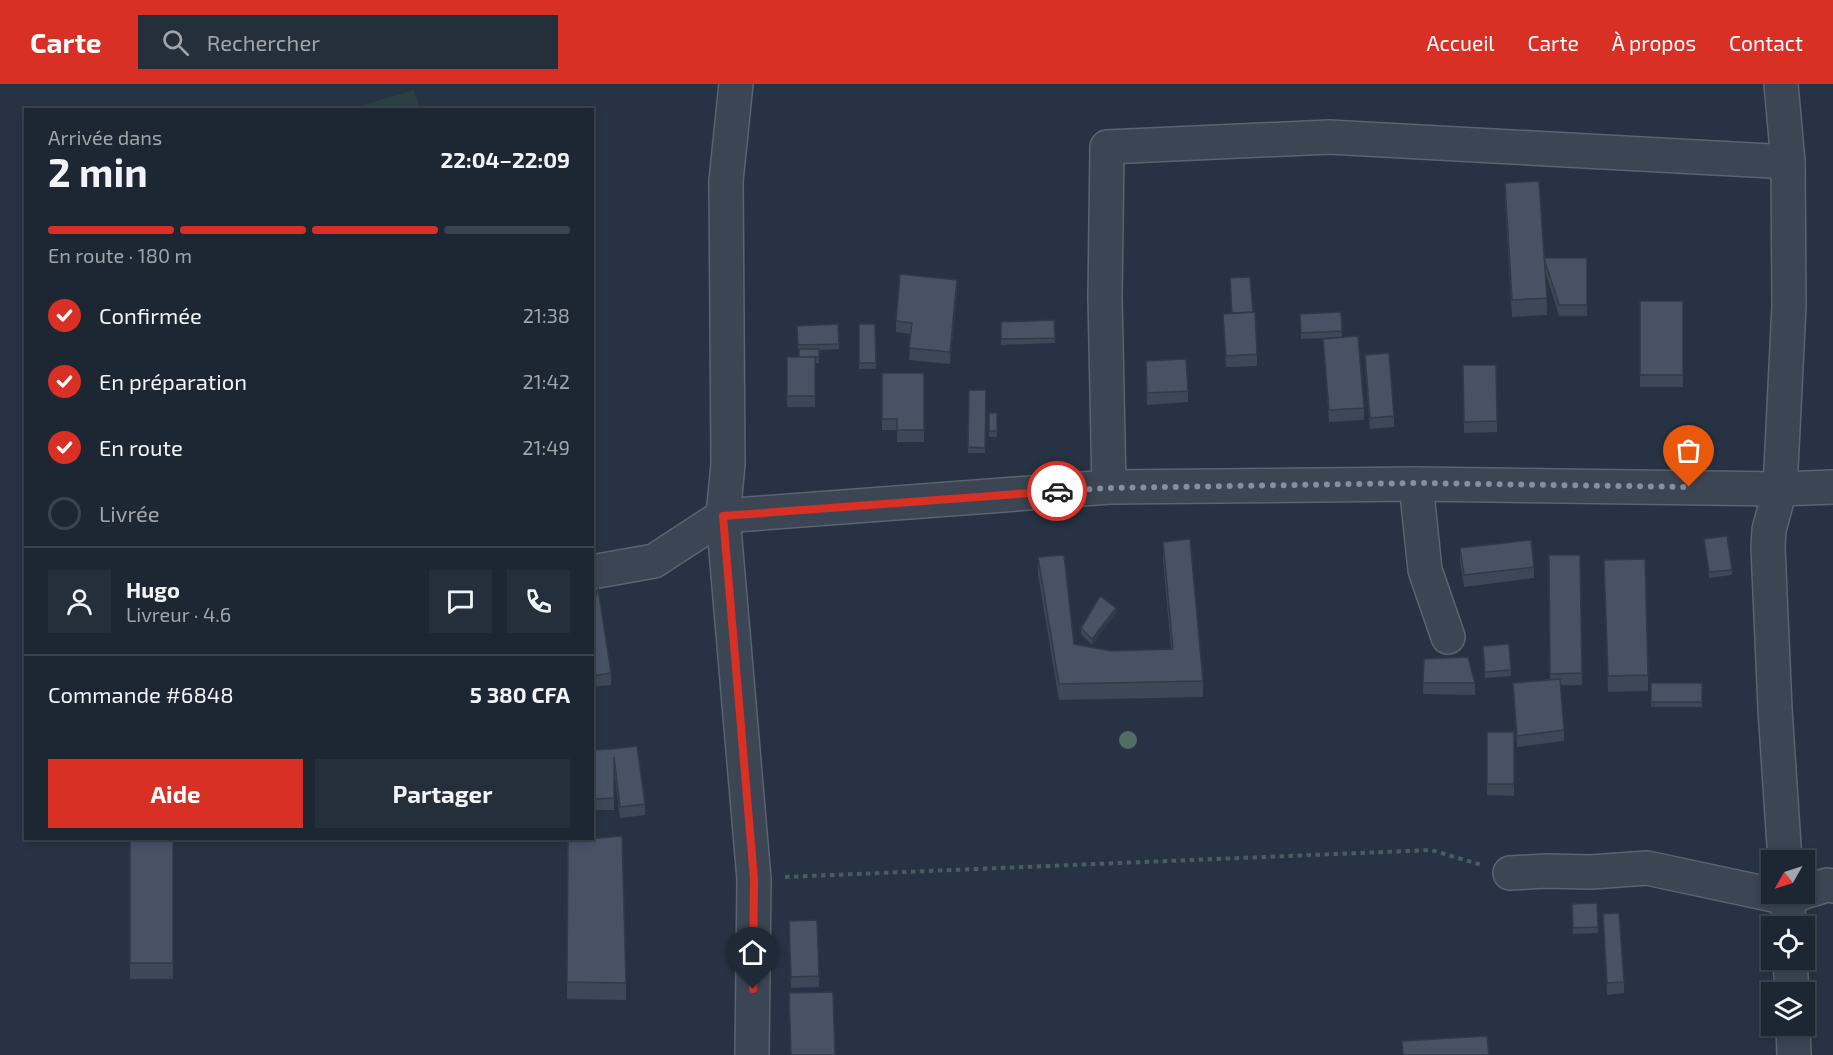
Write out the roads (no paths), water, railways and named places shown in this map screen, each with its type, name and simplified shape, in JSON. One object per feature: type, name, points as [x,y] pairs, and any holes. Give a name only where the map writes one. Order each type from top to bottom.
[{"type":"street","points":[[736,84],[726,181],[728,464],[723,516],[754,879],[752,1055]]},
{"type":"street","points":[[1781,84],[1788,162],[1789,306],[1780,489],[1769,530],[1768,547],[1784,850]]},
{"type":"street","points":[[1109,488],[1105,297],[1107,147],[1329,137],[1788,162]]},
{"type":"street","points":[[594,572],[654,561],[723,516],[1109,488],[1416,483],[1780,489],[1833,487]]},
{"type":"street","points":[[1416,483],[1425,570],[1448,637]]},
{"type":"street","points":[[1510,873],[1591,872],[1647,868],[1761,894]]},
{"type":"street","points":[[1815,891],[1827,885],[1833,886]]},
{"type":"street","points":[[1793,1036],[1794,1055]]}]
